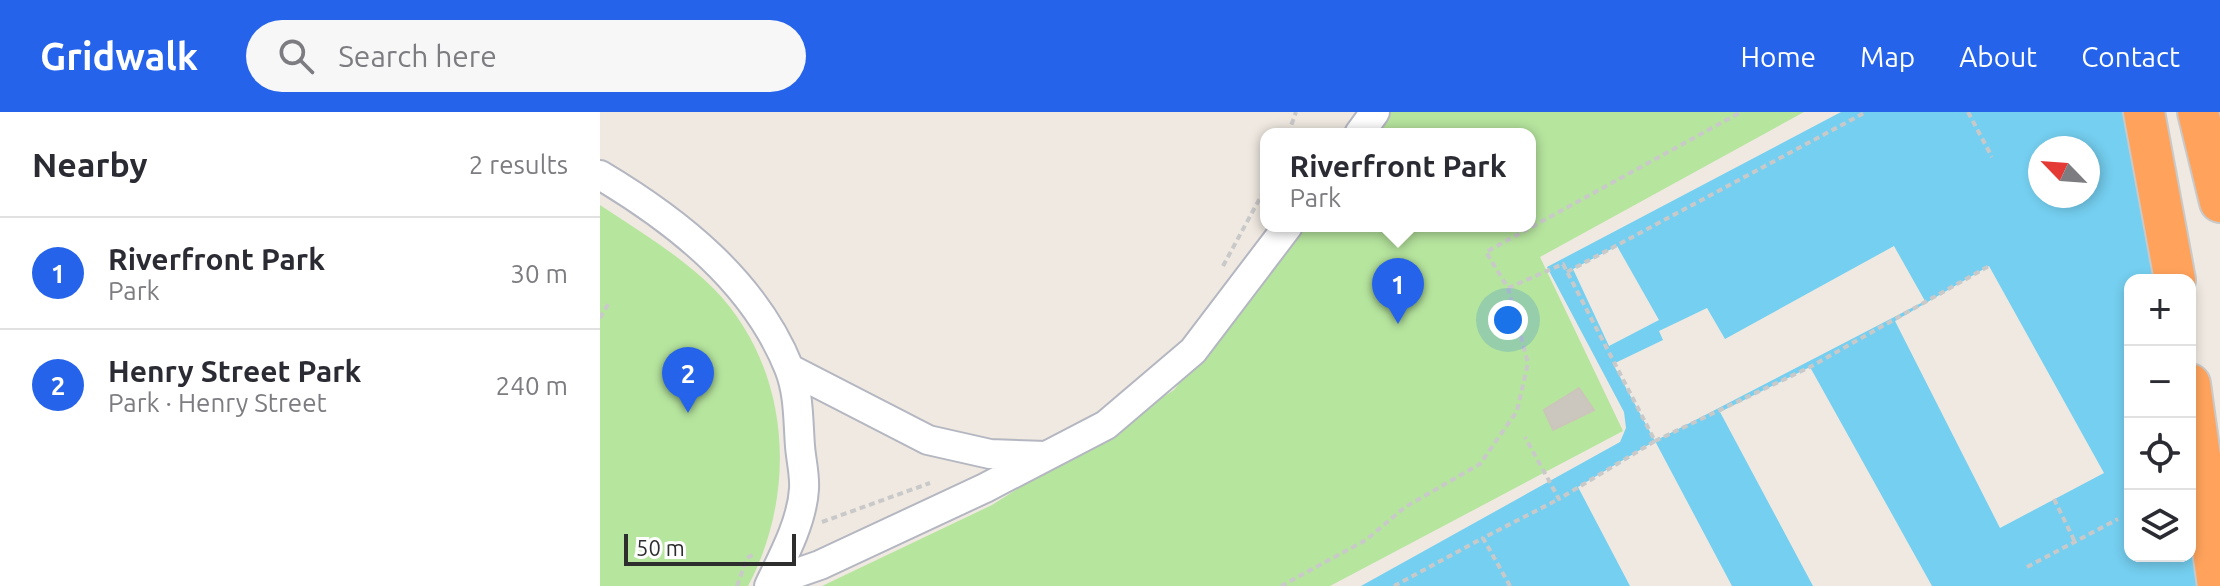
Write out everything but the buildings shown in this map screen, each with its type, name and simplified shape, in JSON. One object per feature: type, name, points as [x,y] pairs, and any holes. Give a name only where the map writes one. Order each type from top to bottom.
[{"type":"highway","points":[[2144,112],[2174,274]]},
{"type":"highway","points":[[2198,112],[2220,202]]},
{"type":"highway","points":[[2195,418],[2218,586]]},
{"type":"street","points":[[600,175],[705,247],[749,302],[790,369],[799,409],[804,489],[793,532],[770,584]]},
{"type":"street","points":[[770,584],[820,565],[1106,425],[1193,351],[1283,232]]},
{"type":"street","points":[[790,369],[928,440],[990,454],[1046,456]]},
{"type":"path","points":[[1536,225],[1741,112]]},
{"type":"path","points":[[1567,272],[1866,112]]},
{"type":"path","points":[[1968,112],[1992,157]]},
{"type":"path","points":[[1220,270],[1260,198]]},
{"type":"path","points":[[1281,586],[1366,540],[1405,507],[1480,464],[1517,411],[1528,363],[1508,288],[1486,252],[1522,232]]},
{"type":"path","points":[[1508,288],[1563,264],[1655,441]]},
{"type":"path","points":[[1394,586],[1559,499],[1655,441],[1810,367],[1989,266]]},
{"type":"path","points":[[600,318],[610,301]]},
{"type":"path","points":[[1525,437],[1559,499]]},
{"type":"path","points":[[737,586],[747,558],[793,532],[932,482]]},
{"type":"path","points":[[2054,499],[2075,542]]},
{"type":"path","points":[[2027,567],[2118,519]]},
{"type":"path","points":[[1483,538],[1510,586]]},
{"type":"green space","points":[[1389,112],[1804,112],[1540,257],[1623,431],[1330,586],[822,586],[992,505],[1174,390],[1296,232],[1536,232],[1536,128],[1377,128]]},
{"type":"green space","points":[[600,205],[673,254],[714,289],[740,321],[759,356],[772,393],[779,432],[780,472],[775,511],[764,549],[748,586],[600,586]]},
{"type":"water","points":[[1841,112],[2220,112],[2220,586],[1361,586],[1620,442],[1626,428],[1624,412],[1547,267]]},
{"type":"pier","points":[[2142,112],[2220,112],[2220,586],[2196,441],[2196,274],[2188,274]]},
{"type":"pier","points":[[1617,246],[1659,320],[1609,346],[1573,269]]},
{"type":"pier","points":[[1894,246],[1925,301],[1655,441],[1613,364],[1663,340],[1659,331],[1707,308],[1725,339]]},
{"type":"pier","points":[[1989,266],[2104,473],[2000,528],[1895,321]]},
{"type":"pier","points":[[1810,367],[1932,586],[1813,586],[1720,412]]},
{"type":"pier","points":[[1655,441],[1732,586],[1630,586],[1578,487]]},
{"type":"place","name":"Riverfront Park","points":[[1398,324]]},
{"type":"place","name":"Henry Street Park","points":[[688,413]]}]
